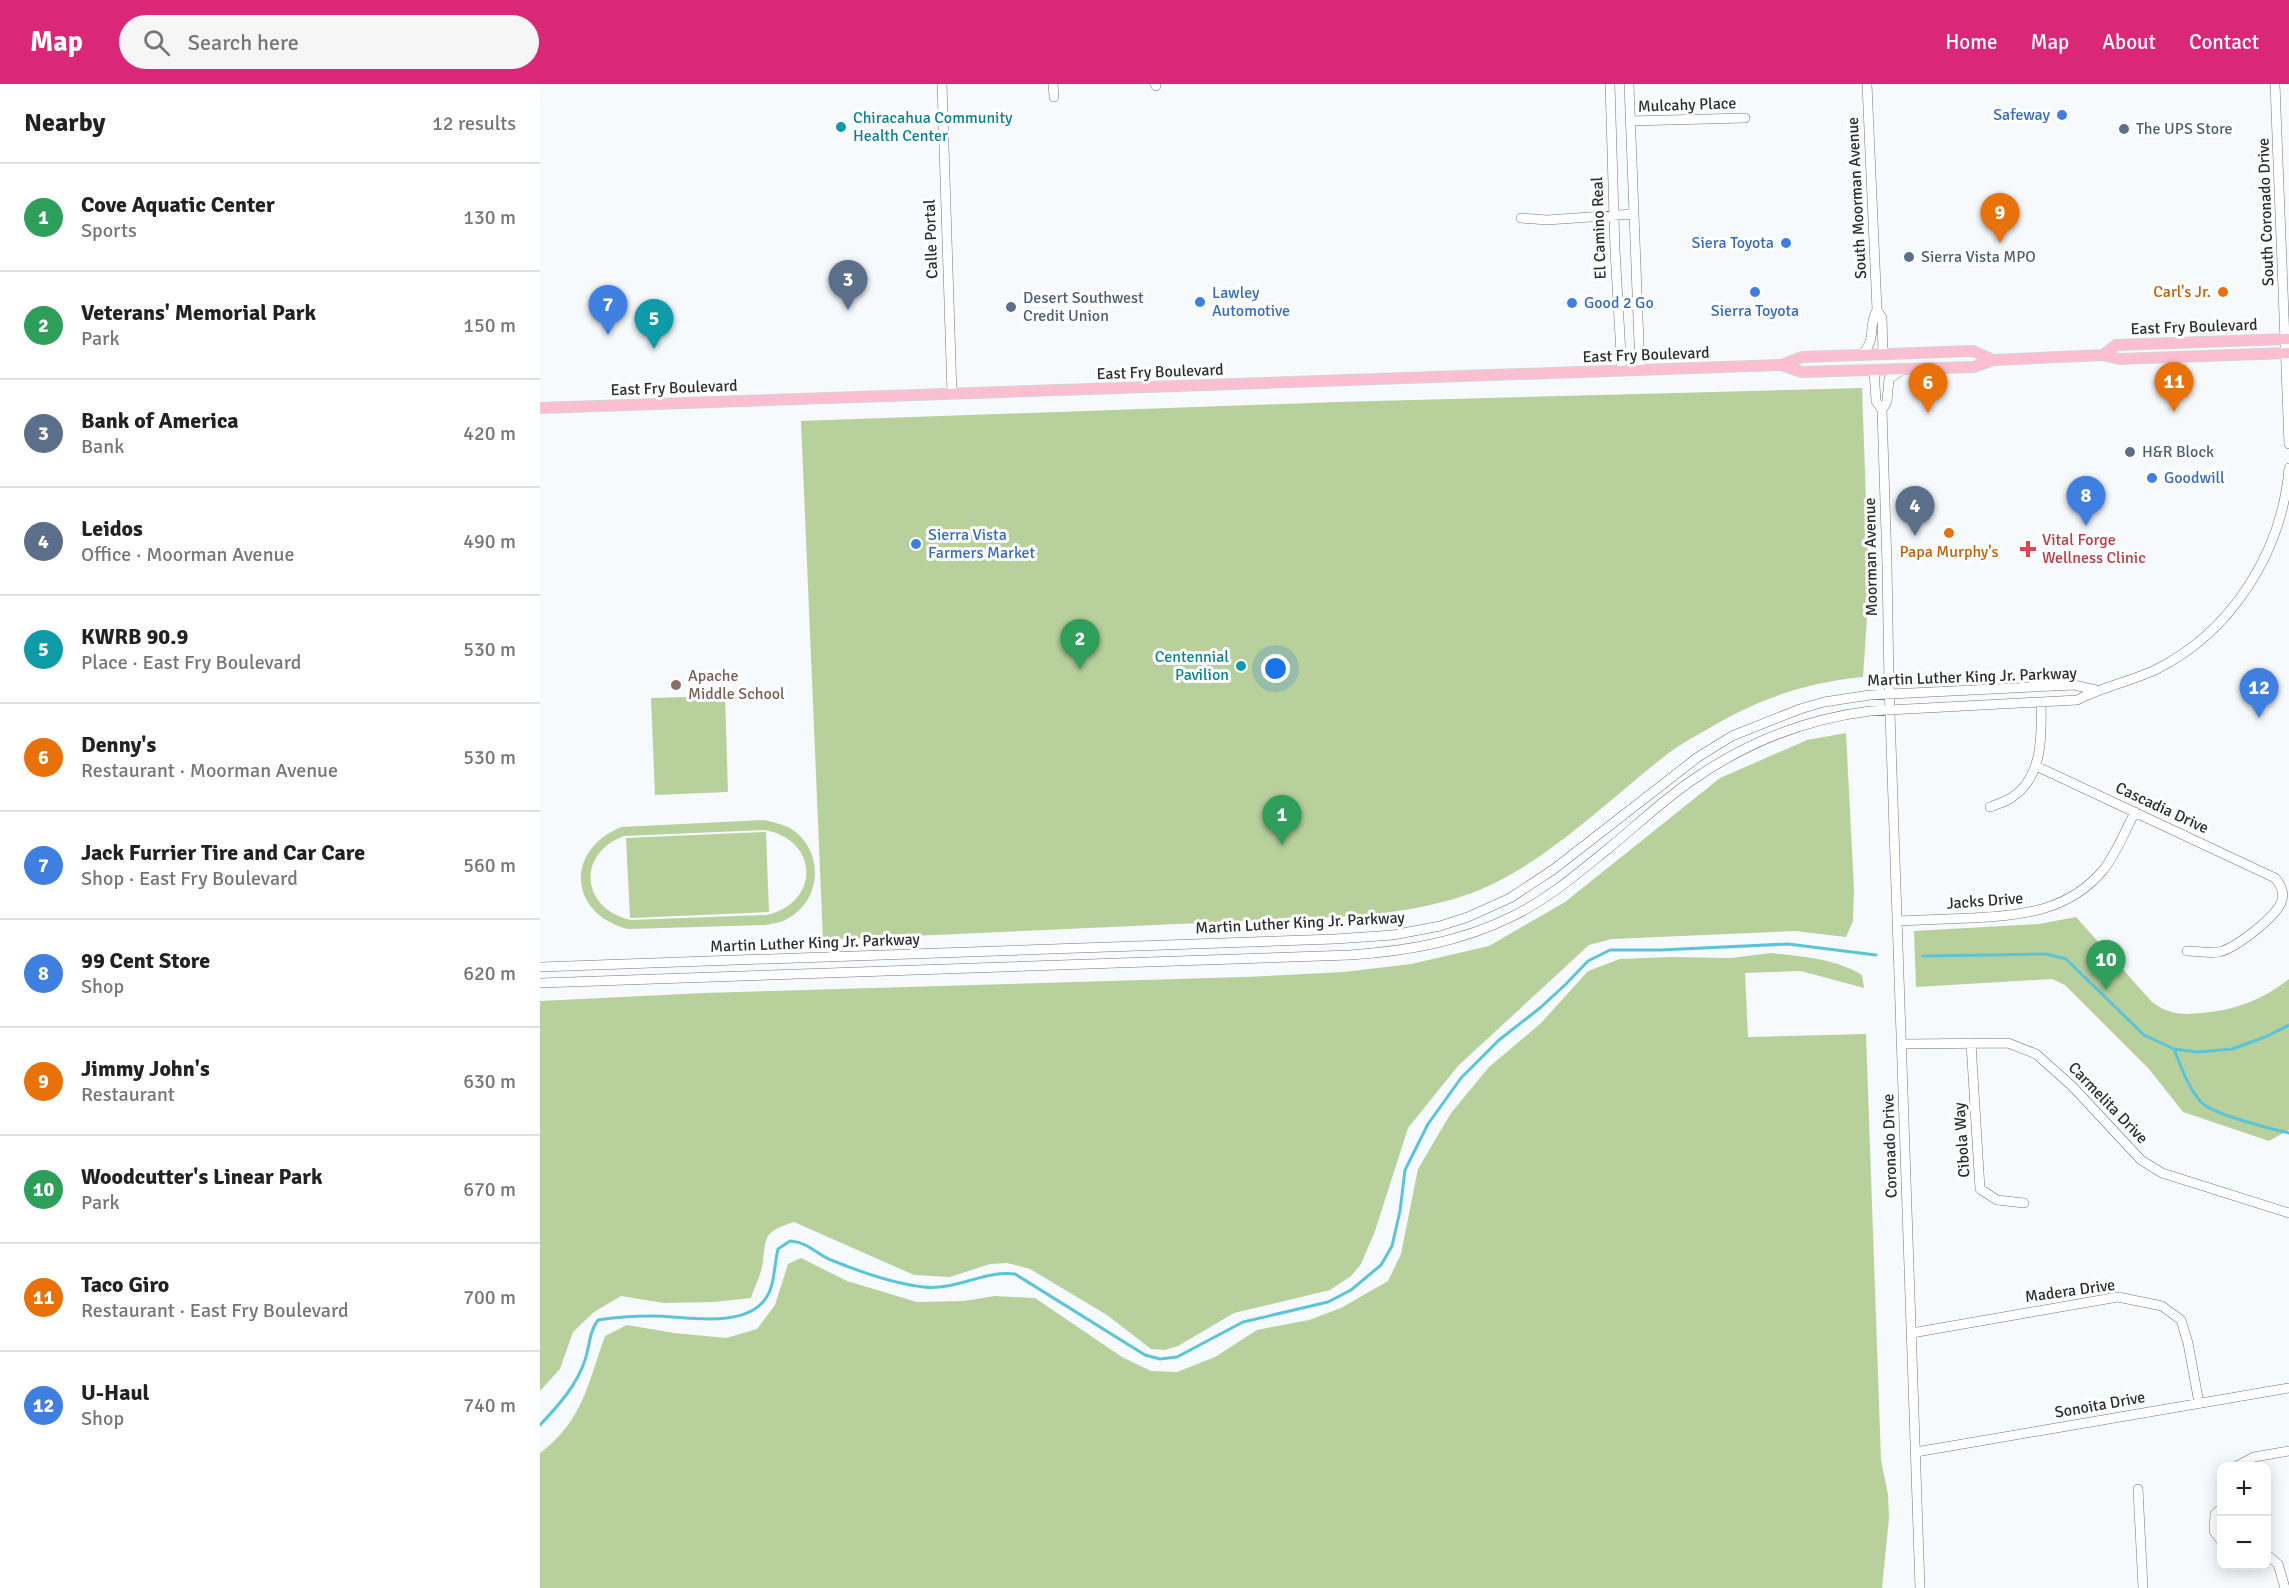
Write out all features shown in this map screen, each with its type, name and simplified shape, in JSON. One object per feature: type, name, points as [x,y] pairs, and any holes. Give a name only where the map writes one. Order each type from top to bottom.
[{"type":"main road","name":"East Fry Boulevard","points":[[2103,355],[2116,345],[2288,339]]},
{"type":"main road","name":"East Fry Boulevard","points":[[540,408],[1781,365],[1802,357],[1973,351],[1994,360]]},
{"type":"main road","name":"East Fry Boulevard","points":[[1781,365],[1802,372],[1902,370],[1974,367],[1994,360],[2103,355],[2119,359],[2288,353]]},
{"type":"street","name":"Calle Portal","points":[[942,84],[952,394]]},
{"type":"street","points":[[1053,84],[1054,97]]},
{"type":"street","name":"El Camino Real","points":[[1610,84],[1622,371]]},
{"type":"street","name":"El Camino Real","points":[[1629,84],[1640,370]]},
{"type":"street","name":"South Moorman Avenue","points":[[1861,355],[1869,347],[1873,337],[1873,318],[1877,310],[1867,84]]},
{"type":"street","name":"South Coronado Drive","points":[[2276,84],[2288,339]]},
{"type":"street","name":"Mulcahy Place","points":[[1630,122],[1745,118]]},
{"type":"street","points":[[1521,218],[1547,220],[1633,214]]},
{"type":"street","name":"South Moorman Avenue","points":[[1877,310],[1882,318],[1883,354]]},
{"type":"street","points":[[2288,339],[2289,444]]},
{"type":"street","name":"Moorman Avenue","points":[[1874,370],[1876,401],[1881,411],[1890,702]]},
{"type":"street","name":"Moorman Avenue","points":[[1881,411],[1887,401],[1889,379],[1902,370]]},
{"type":"street","points":[[2096,690],[2125,683],[2156,669],[2214,629],[2234,607],[2252,582],[2280,523],[2287,496],[2289,468]]},
{"type":"street","name":"Martin Luther King Jr. Parkway","points":[[540,983],[1350,956],[1422,948],[1488,928],[1538,902],[1562,886],[1692,780],[1734,753],[1766,738],[1815,720],[1890,702],[2074,685],[2096,690]]},
{"type":"street","name":"Martin Luther King Jr. Parkway","points":[[540,967],[1335,939],[1417,931],[1468,917],[1525,889],[1698,757],[1732,736],[1775,717],[1824,702],[1851,697],[1890,702],[2041,702],[2077,700],[2096,690]]},
{"type":"street","name":"Coronado Drive","points":[[1890,702],[1920,1588]]},
{"type":"street","points":[[1990,807],[2013,797],[2027,782],[2036,766],[2042,728],[2041,702]]},
{"type":"street","name":"Cascadia Drive","points":[[2036,766],[2275,878],[2283,894],[2281,903],[2259,927],[2237,944],[2218,952],[2187,951]]},
{"type":"street","name":"Jacks Drive","points":[[1897,921],[2009,916],[2033,913],[2054,906],[2074,896],[2104,868],[2117,849],[2134,812]]},
{"type":"street","name":"Cibola Way","points":[[1971,1042],[1980,1189],[1996,1200],[2024,1203]]},
{"type":"street","name":"Carmelita Drive","points":[[1902,1044],[2008,1043],[2036,1054],[2072,1086],[2141,1160],[2162,1173],[2289,1213]]},
{"type":"street","name":"Madera Drive","points":[[1912,1333],[2118,1297],[2162,1306],[2181,1320],[2188,1343],[2199,1402]]},
{"type":"street","name":"Sonoita Drive","points":[[1916,1452],[2289,1388]]},
{"type":"street","points":[[2246,1462],[2254,1457],[2289,1452]]},
{"type":"street","points":[[2138,1489],[2142,1588]]},
{"type":"street","points":[[2217,1512],[2214,1531],[2217,1535]]},
{"type":"street","points":[[2271,1558],[2278,1564],[2285,1588]]},
{"type":"green space","points":[[1862,388],[1869,587],[1863,677],[1819,684],[1778,695],[1720,722],[1673,749],[1564,839],[1519,870],[1495,883],[1428,906],[1358,916],[823,940],[801,421],[1338,402]]},
{"type":"green space","points":[[725,696],[728,792],[655,795],[651,698]]},
{"type":"green space","points":[[1846,733],[1854,890],[1853,921],[1846,937],[1795,931],[1612,939],[1589,945],[1458,1066],[1408,1128],[1375,1231],[1361,1264],[1351,1276],[1330,1290],[1234,1313],[1178,1346],[1164,1350],[1151,1349],[1107,1315],[1030,1269],[1007,1263],[990,1264],[950,1277],[914,1275],[794,1222],[776,1229],[768,1237],[761,1271],[751,1298],[713,1302],[664,1303],[621,1296],[594,1312],[573,1332],[560,1369],[540,1391],[540,1001],[704,993],[1245,977],[1344,972],[1411,964],[1489,946],[1565,902],[1720,778],[1807,740]]},
{"type":"green space","points":[[764,820],[791,828],[807,844],[812,856],[815,868],[811,892],[796,913],[783,921],[767,925],[628,929],[608,921],[594,910],[585,896],[581,881],[583,866],[590,851],[603,838],[621,827]],"holes":[[[764,830],[782,836],[795,845],[803,857],[806,871],[804,885],[797,898],[785,908],[767,915],[631,920],[614,914],[602,905],[594,893],[591,881],[592,868],[598,855],[608,844],[624,836]]]},
{"type":"green space","points":[[766,832],[769,912],[630,918],[626,838]]},
{"type":"green space","points":[[2076,917],[2152,1002],[2162,1009],[2185,1014],[2226,1009],[2259,998],[2289,979],[2289,1130],[2269,1141],[2183,1112],[2149,1069],[2065,985],[2052,979],[1916,987],[1914,931],[2039,924]]},
{"type":"green space","points":[[1771,953],[1829,962],[1862,975],[1864,988],[1801,971],[1745,973],[1748,1037],[1866,1034],[1881,1460],[1888,1495],[1889,1518],[1882,1588],[540,1588],[540,1453],[566,1428],[575,1414],[605,1336],[627,1325],[674,1333],[726,1338],[757,1329],[775,1305],[788,1264],[801,1258],[847,1281],[917,1302],[964,1301],[995,1296],[1035,1298],[1122,1357],[1151,1371],[1177,1372],[1215,1357],[1257,1330],[1309,1320],[1341,1308],[1388,1281],[1401,1254],[1418,1169],[1451,1113],[1489,1067],[1541,1023],[1588,971],[1620,959],[1731,958]]},
{"type":"waterway","points":[[540,1425],[560,1403],[582,1369],[593,1329],[598,1320],[646,1316],[713,1319],[744,1314],[756,1308],[766,1298],[773,1281],[778,1249],[790,1241],[802,1243],[831,1260],[853,1268],[889,1280],[924,1287],[947,1286],[992,1275],[1015,1274],[1145,1355],[1160,1359],[1177,1357],[1243,1322],[1328,1302],[1351,1290],[1381,1265],[1392,1246],[1400,1211],[1405,1170],[1428,1124],[1461,1078],[1499,1040],[1540,1008],[1588,961],[1610,950],[1788,944],[1876,955]]},
{"type":"waterway","points":[[1923,956],[2046,954],[2066,959],[2144,1035],[2174,1049],[2198,1052],[2232,1049],[2289,1025]]},
{"type":"waterway","points":[[2174,1049],[2192,1090],[2207,1107],[2242,1120],[2289,1133]]},
{"type":"place","name":"Safeway","points":[[2062,115]]},
{"type":"place","name":"Chiracahua Community Health Center","points":[[841,127]]},
{"type":"place","name":"The UPS Store","points":[[2124,129]]},
{"type":"place","name":"Siera Toyota","points":[[1786,243]]},
{"type":"place","name":"Jimmy John's","points":[[2000,243]]},
{"type":"place","name":"Sierra Vista MPO","points":[[1909,257]]},
{"type":"place","name":"Sierra Toyota","points":[[1755,292]]},
{"type":"place","name":"Carl's Jr.","points":[[2223,292]]},
{"type":"place","name":"Lawley Automotive","points":[[1200,302]]},
{"type":"place","name":"Good 2 Go","points":[[1572,303]]},
{"type":"place","name":"Desert Southwest Credit Union","points":[[1011,307]]},
{"type":"place","name":"Bank of America","points":[[848,310]]},
{"type":"place","name":"Jack Furrier Tire and Car Care","points":[[608,335]]},
{"type":"place","name":"KWRB 90.9","points":[[654,349]]},
{"type":"place","name":"Taco Giro","points":[[2174,412]]},
{"type":"place","name":"Denny's","points":[[1928,413]]},
{"type":"place","name":"H&R Block","points":[[2130,452]]},
{"type":"place","name":"Goodwill","points":[[2152,478]]},
{"type":"place","name":"99 Cent Store","points":[[2086,526]]},
{"type":"place","name":"Papa Murphy's","points":[[1949,533]]},
{"type":"place","name":"Leidos","points":[[1915,536]]},
{"type":"place","name":"Sierra Vista Farmers Market","points":[[916,544]]},
{"type":"place","name":"Vital Forge Wellness Clinic","points":[[2028,549]]},
{"type":"place","name":"Centennial Pavilion","points":[[1241,666]]},
{"type":"place","name":"Veterans' Memorial Park","points":[[1080,669]]},
{"type":"place","name":"Apache Middle School","points":[[676,685]]},
{"type":"place","name":"U-Haul","points":[[2259,718]]},
{"type":"place","name":"Cove Aquatic Center","points":[[1282,845]]},
{"type":"place","name":"Woodcutter's Linear Park","points":[[2106,990]]}]
